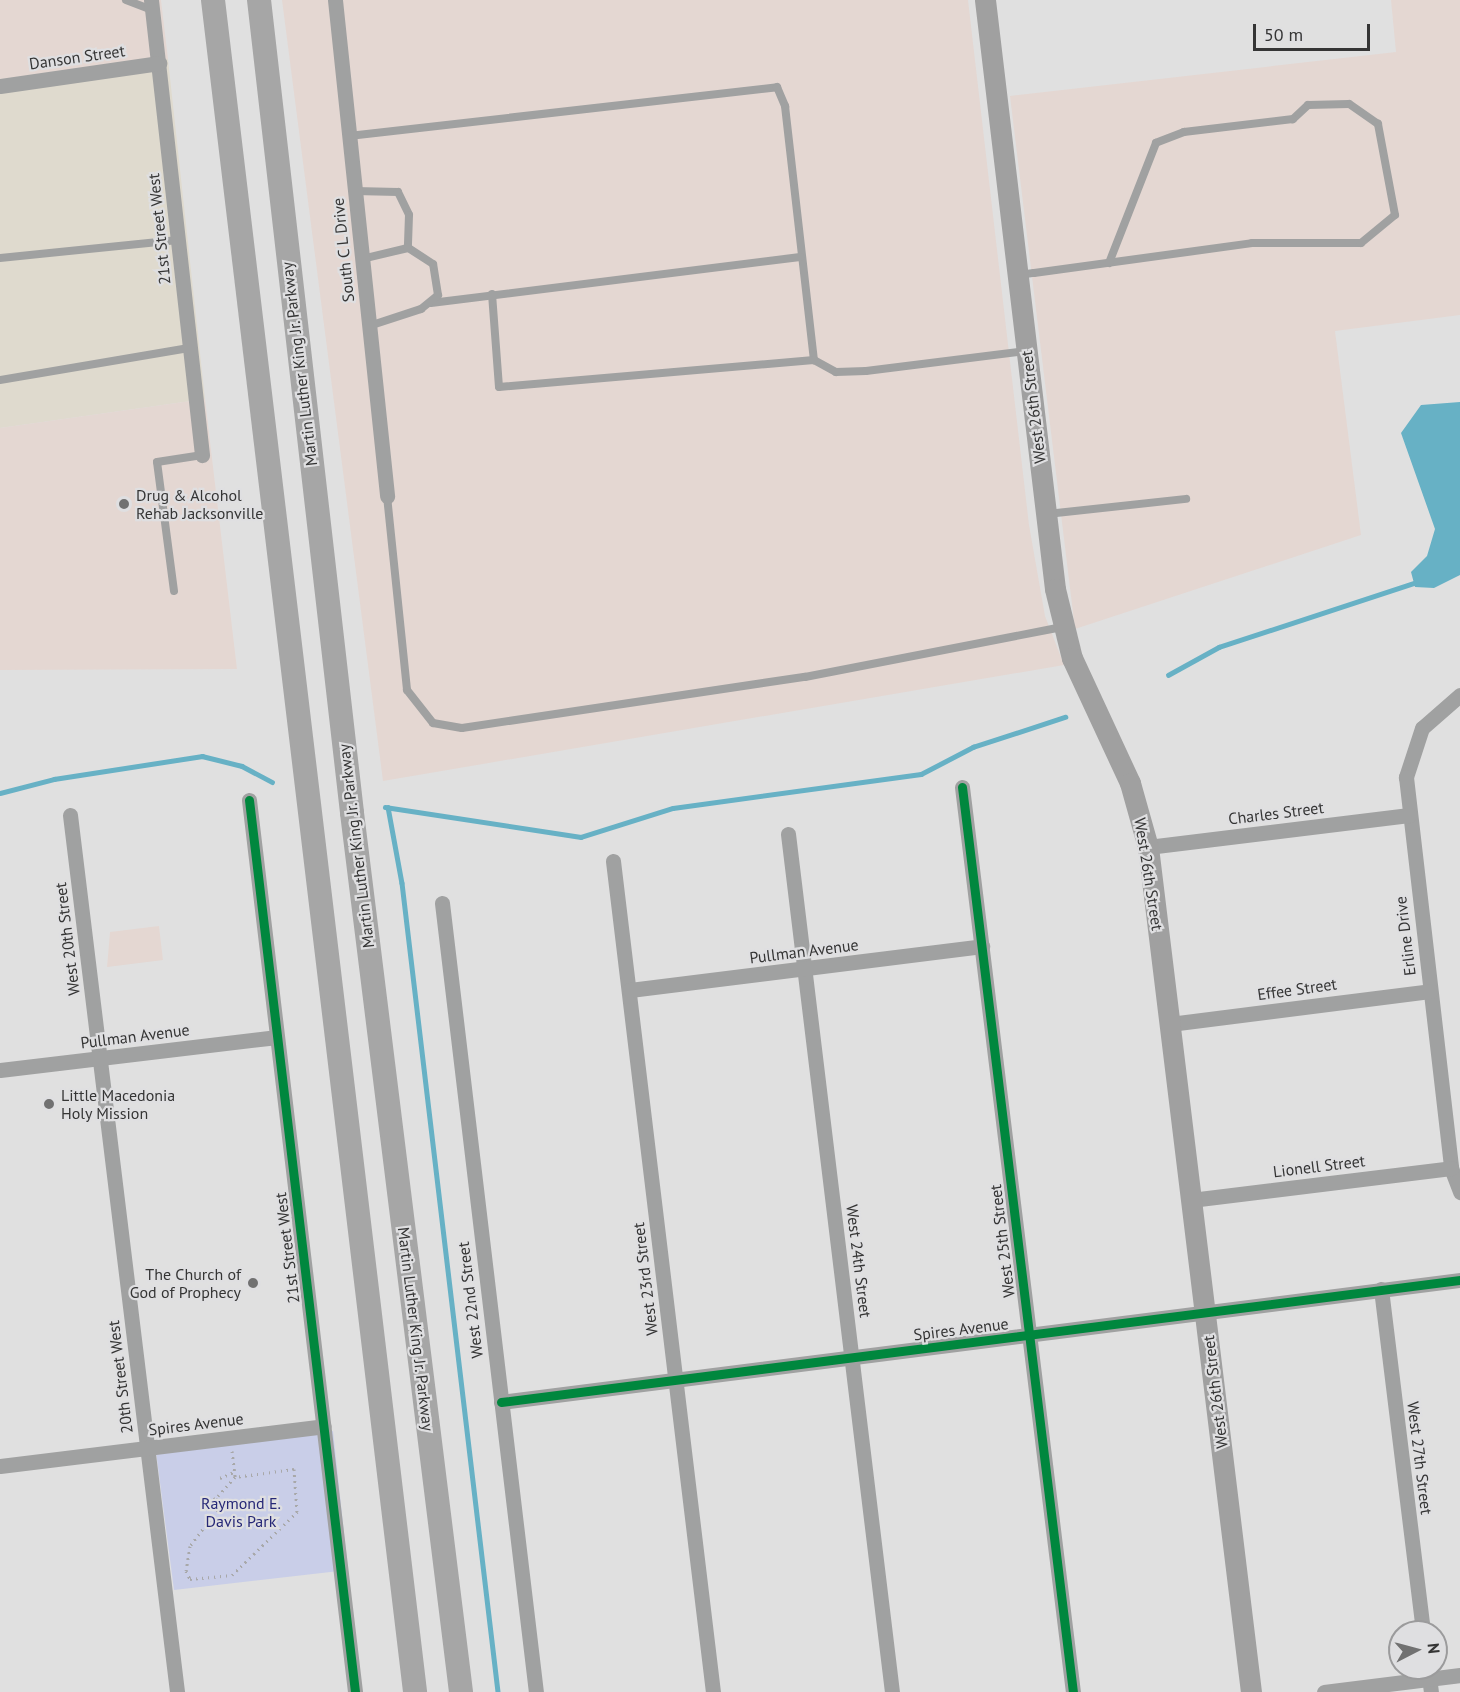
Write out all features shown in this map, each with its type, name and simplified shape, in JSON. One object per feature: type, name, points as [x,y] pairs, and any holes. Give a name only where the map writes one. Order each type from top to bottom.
[{"type":"highway","points":[[213,0],[415,1692]]},
{"type":"highway","name":"Martin Luther King Jr. Parkway","points":[[259,0],[352,813],[461,1692]]},
{"type":"main road","name":"West 26th Street","points":[[985,0],[1046,514],[1062,627],[1087,697],[1130,783],[1148,847],[1251,1692]]},
{"type":"street","name":"South C L Drive","points":[[334,0],[387,496]]},
{"type":"street","name":"21st Street West","points":[[152,5],[202,454]]},
{"type":"street","name":"Danson Street","points":[[0,86],[159,63]]},
{"type":"street","name":"Erline Drive","points":[[1460,695],[1428,719],[1412,747],[1406,777],[1451,1168],[1460,1192]]},
{"type":"street","name":"West 25th Street","points":[[962,787],[1073,1692]]},
{"type":"street","name":"21st Street West","points":[[249,800],[275,1037],[355,1692]]},
{"type":"street","name":"West 20th Street","points":[[70,815],[100,1059]]},
{"type":"street","name":"Charles Street","points":[[1148,847],[1409,815]]},
{"type":"street","name":"West 24th Street","points":[[788,834],[892,1692]]},
{"type":"street","name":"West 23rd Street","points":[[613,861],[713,1692]]},
{"type":"street","name":"West 22nd Street","points":[[442,903],[536,1692]]},
{"type":"street","name":"Pullman Avenue","points":[[630,990],[805,970],[982,946]]},
{"type":"street","name":"Effee Street","points":[[1170,1024],[1430,991]]},
{"type":"street","name":"Pullman Avenue","points":[[0,1070],[275,1037]]},
{"type":"street","name":"20th Street West","points":[[100,1059],[177,1692]]},
{"type":"street","name":"Lionell Street","points":[[1191,1200],[1451,1168]]},
{"type":"street","name":"Spires Avenue","points":[[501,1402],[1460,1280]]},
{"type":"street","name":"West 27th Street","points":[[1381,1289],[1422,1620]]},
{"type":"street","name":"Spires Avenue","points":[[0,1466],[324,1426]]},
{"type":"street","points":[[1324,1692],[1429,1680]]},
{"type":"lane","points":[[126,0],[152,5]]},
{"type":"lane","points":[[349,136],[777,87],[785,106],[800,257],[814,360]]},
{"type":"lane","points":[[1017,275],[1109,263],[1252,243],[1360,243],[1395,215],[1378,124],[1348,104],[1308,105],[1293,119],[1184,132],[1156,143],[1109,263]]},
{"type":"lane","points":[[355,191],[398,192],[409,214],[408,248]]},
{"type":"lane","points":[[0,258],[178,240]]},
{"type":"lane","points":[[362,259],[408,248],[433,264],[438,295],[431,303]]},
{"type":"lane","points":[[369,327],[431,303],[800,257]]},
{"type":"lane","points":[[492,294],[499,387],[814,360],[836,372],[866,371],[1026,351]]},
{"type":"lane","points":[[0,380],[190,348]]},
{"type":"lane","points":[[174,591],[157,462],[202,454]]},
{"type":"lane","points":[[387,496],[407,690],[433,723],[452,727],[481,729],[805,677],[1062,627]]},
{"type":"lane","points":[[1046,514],[1186,499]]},
{"type":"path","points":[[232,1449],[235,1477]]},
{"type":"path","points":[[203,1504],[216,1498],[235,1477],[294,1469],[297,1512],[231,1575],[190,1580],[186,1570],[190,1546],[217,1510],[216,1498]]},
{"type":"path","points":[[220,1478],[234,1472]]},
{"type":"shaded area","points":[[0,0],[161,0],[168,59],[0,79]]},
{"type":"shaded area","points":[[282,0],[968,0],[1029,525],[1045,616],[1064,665],[383,781]]},
{"type":"shaded area","points":[[1391,0],[1460,0],[1460,315],[1335,331],[1361,535],[1075,629],[1010,96],[1396,52]]},
{"type":"shaded area","points":[[168,59],[205,399],[0,428],[0,79]]},
{"type":"shaded area","points":[[205,399],[237,669],[0,670],[0,428]]},
{"type":"shaded area","points":[[159,926],[163,960],[107,967],[110,932]]},
{"type":"green space","name":"Raymond E. Davis Park","points":[[333,1431],[348,1570],[174,1590],[156,1452]]},
{"type":"water","points":[[1460,402],[1460,575],[1434,588],[1415,587],[1411,572],[1427,556],[1435,529],[1401,433],[1421,405]]},
{"type":"waterway","points":[[1168,675],[1219,647],[1414,583]]},
{"type":"waterway","points":[[385,807],[581,837],[673,808],[921,774],[973,747],[1065,717]]},
{"type":"waterway","points":[[0,793],[54,779],[202,756],[242,766],[272,782]]},
{"type":"waterway","points":[[388,807],[402,883],[498,1692]]},
{"type":"cycle path","points":[[962,787],[1073,1692]]},
{"type":"cycle path","points":[[249,800],[355,1692]]},
{"type":"cycle path","points":[[501,1402],[1460,1280]]},
{"type":"place","name":"Drug & Alcohol Rehab Jacksonville","points":[[124,504]]},
{"type":"place","name":"Little Macedonia Holy Mission","points":[[49,1104]]},
{"type":"place","name":"The Church of God of Prophecy","points":[[253,1283]]}]
